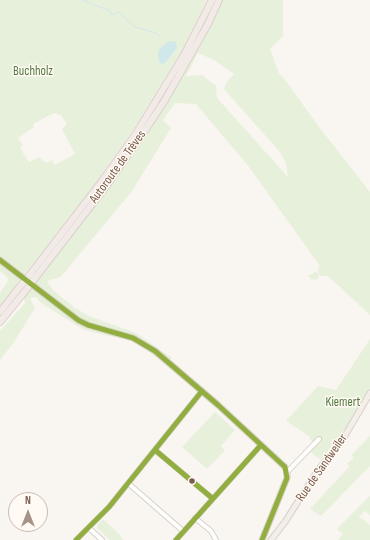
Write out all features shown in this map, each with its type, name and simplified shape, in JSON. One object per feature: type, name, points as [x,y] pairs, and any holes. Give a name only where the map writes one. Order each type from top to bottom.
[{"type":"highway","name":"Autoroute de Trèves","points":[[205,22],[212,0]]},
{"type":"highway","name":"Autoroute de Trèves","points":[[0,312],[39,273],[107,186],[162,98],[219,0]]},
{"type":"highway","name":"Autoroute de Trèves","points":[[0,322],[32,272],[102,181],[162,98]]},
{"type":"main road","points":[[0,260],[78,320],[121,334],[145,344],[202,391],[285,466],[287,472],[262,540]]},
{"type":"main road","name":"Rue de Sandweiler","points":[[271,540],[285,522],[316,473],[344,439],[370,393]]},
{"type":"street","points":[[76,540],[129,484],[202,391]]},
{"type":"street","points":[[287,472],[319,439]]},
{"type":"street","points":[[176,540],[261,445]]},
{"type":"street","points":[[155,450],[212,498]]},
{"type":"street","points":[[129,484],[183,531]]},
{"type":"street","points":[[195,518],[211,531],[216,540]]},
{"type":"street","points":[[89,528],[102,540]]},
{"type":"green space","name":"Buchholz","points":[[0,0],[207,0],[186,43],[198,50],[223,0],[283,0],[283,36],[270,49],[279,74],[283,77],[319,127],[370,192],[370,315],[328,276],[320,276],[318,268],[320,266],[249,167],[196,104],[175,103],[163,120],[171,128],[132,191],[65,272],[60,277],[47,281],[53,290],[75,308],[89,316],[136,333],[172,358],[165,363],[135,342],[84,330],[41,303],[36,297],[30,298],[35,308],[14,342],[0,360],[0,331],[25,303],[24,298],[109,188],[143,140],[183,76],[178,57],[131,133],[98,180],[0,306],[0,293],[8,281],[7,277],[0,271]],"holes":[[[198,53],[214,60],[234,74],[226,83],[224,89],[280,152],[286,163],[288,177],[217,98],[216,86],[202,75],[186,76]],[[54,113],[61,115],[67,124],[62,129],[75,154],[55,165],[52,160],[46,163],[39,157],[29,162],[20,148],[23,145],[18,138],[34,127],[33,124]]]},
{"type":"green space","points":[[314,272],[319,273],[318,279],[312,280],[308,275],[312,275]]},
{"type":"green space","name":"Kiemert","points":[[370,339],[370,388],[346,428],[321,460],[308,450],[314,446],[309,436],[286,421],[318,386],[336,390]]},
{"type":"green space","points":[[215,412],[235,430],[221,446],[225,450],[208,468],[206,468],[182,447]]},
{"type":"green space","points":[[370,436],[370,466],[321,516],[310,509],[350,466],[347,464],[354,458],[351,455]]},
{"type":"green space","points":[[370,496],[370,515],[365,511],[359,517],[370,525],[370,540],[338,540],[343,534],[337,529]]},
{"type":"green space","points":[[103,519],[120,535],[123,540],[110,540],[97,528],[98,524]]},
{"type":"water","points":[[169,41],[176,42],[177,48],[165,63],[162,64],[159,62],[158,53],[160,48]]},
{"type":"waterway","points":[[82,0],[110,11],[112,15],[118,12],[135,27],[156,33],[161,38]]},
{"type":"transit line","points":[[0,260],[78,320],[88,325],[133,338],[155,351],[218,405],[285,467],[287,478],[262,540]]},
{"type":"transit line","points":[[76,540],[109,507],[202,391]]},
{"type":"transit line","points":[[176,540],[261,445]]},
{"type":"transit line","points":[[155,450],[212,498]]}]
